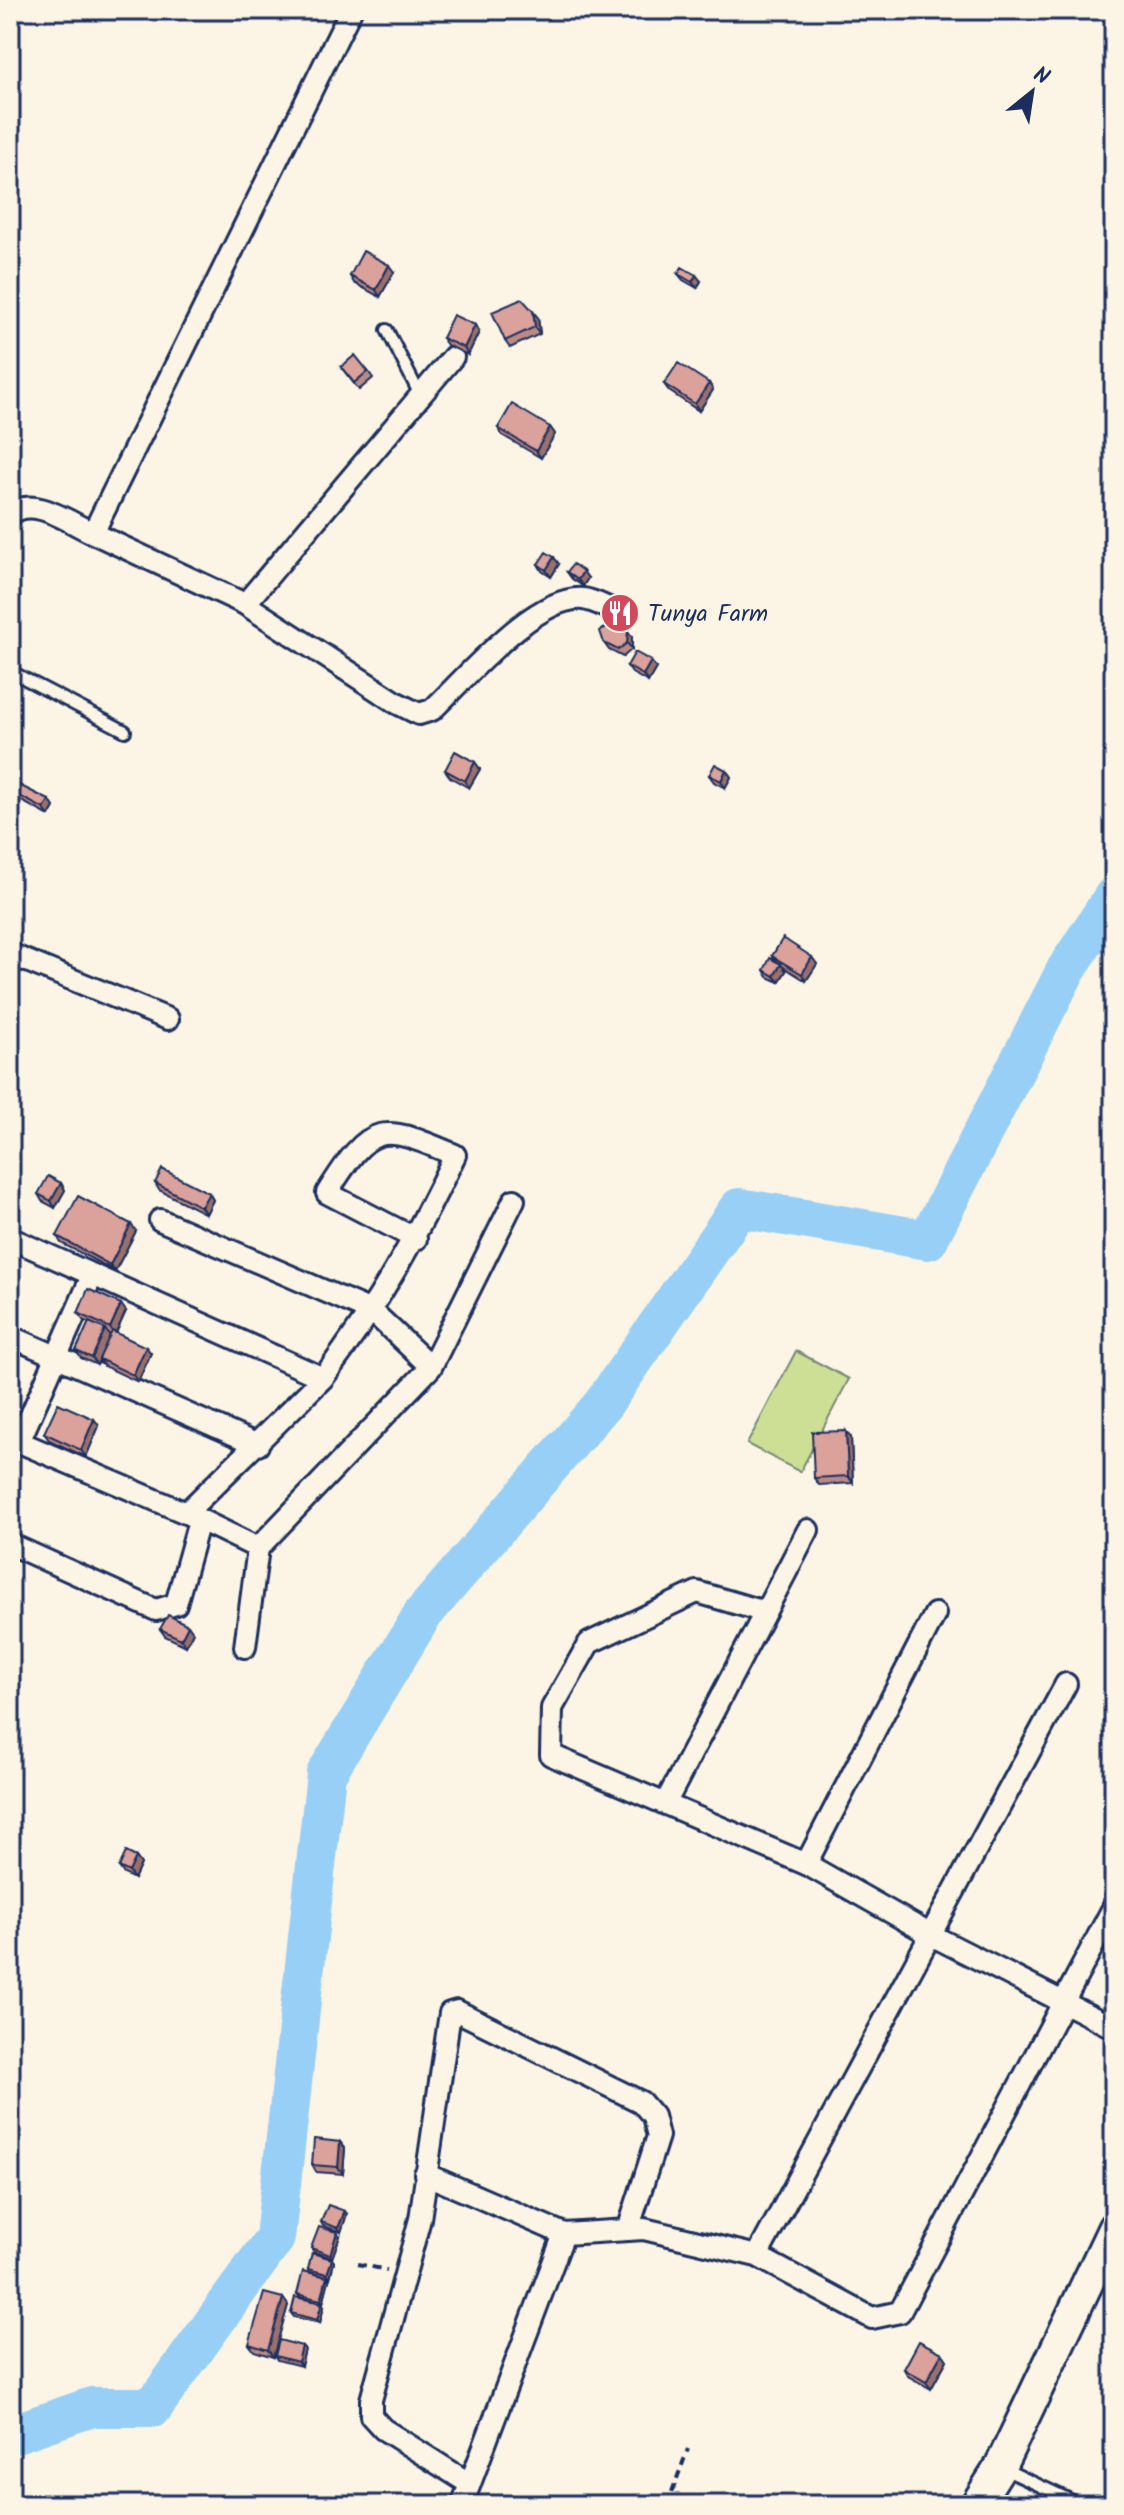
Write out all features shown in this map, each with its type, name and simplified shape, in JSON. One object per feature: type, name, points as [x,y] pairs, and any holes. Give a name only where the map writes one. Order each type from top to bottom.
[{"type":"street","points":[[93,533],[351,10]]},
{"type":"street","points":[[245,604],[453,357]]},
{"type":"street","points":[[10,515],[22,507],[42,509],[245,604],[397,703],[419,714],[432,710],[530,619],[556,603],[584,599],[618,612]]},
{"type":"street","points":[[10,954],[168,1019]]},
{"type":"street","points":[[10,1544],[156,1610],[176,1604],[192,1517],[323,1378],[373,1312],[416,1239],[455,1155],[400,1132],[371,1137],[349,1158],[327,1193],[416,1239]]},
{"type":"street","points":[[245,1647],[258,1548],[431,1367],[514,1200]]},
{"type":"street","points":[[160,1220],[373,1312],[431,1367]]},
{"type":"street","points":[[10,1238],[323,1378]]},
{"type":"street","points":[[92,1276],[15,1440],[258,1548]]},
{"type":"street","points":[[10,1336],[258,1445]]},
{"type":"street","points":[[665,1804],[808,1530]]},
{"type":"street","points":[[765,1612],[697,1592],[589,1643],[552,1708],[551,1755],[806,1864],[933,1936],[1114,2028]]},
{"type":"street","points":[[806,1864],[935,1614]]},
{"type":"street","points":[[757,2256],[933,1936],[1066,1684]]},
{"type":"street","points":[[425,2174],[564,2234],[644,2229],[757,2256],[872,2318],[900,2312],[1114,1906]]},
{"type":"street","points":[[470,2484],[383,2429],[371,2416],[371,2400],[420,2219],[450,2013],[457,2011],[641,2102],[653,2116],[658,2136],[628,2230]]},
{"type":"street","points":[[976,2505],[1000,2467],[1114,2227]]},
{"type":"street","points":[[462,2505],[564,2234]]},
{"type":"lane","points":[[387,330],[420,395]]},
{"type":"lane","points":[[10,671],[125,731]]},
{"type":"lane","points":[[1000,2467],[1081,2505]]},
{"type":"path","points":[[358,2264],[405,2274]]},
{"type":"path","points":[[667,2505],[688,2449]]},
{"type":"green space","points":[[796,1351],[849,1379],[800,1472],[747,1444]]},
{"type":"building","points":[[363,251],[389,265],[376,290],[350,276]]},
{"type":"building","points":[[682,267],[696,275],[692,282],[678,274]]},
{"type":"building","points":[[522,299],[533,311],[535,327],[505,341],[492,312]]},
{"type":"building","points":[[453,315],[475,325],[464,348],[442,338]]},
{"type":"building","points":[[355,355],[368,371],[354,383],[341,367]]},
{"type":"building","points":[[678,363],[709,383],[695,404],[664,384]]},
{"type":"building","points":[[512,404],[550,427],[536,451],[498,428]]},
{"type":"building","points":[[546,552],[554,557],[546,570],[538,564]]},
{"type":"building","points":[[573,564],[583,571],[578,580],[567,572]]},
{"type":"building","points":[[614,623],[628,631],[627,643],[618,650],[604,643],[600,631]]},
{"type":"building","points":[[635,652],[651,661],[643,675],[627,666]]},
{"type":"building","points":[[455,751],[475,762],[465,781],[445,770]]},
{"type":"building","points":[[715,764],[726,770],[721,781],[709,775]]},
{"type":"building","points":[[13,782],[49,800],[44,809],[10,791]]},
{"type":"building","points":[[783,938],[812,957],[802,974],[772,956]]},
{"type":"building","points":[[770,958],[781,964],[774,976],[764,970]]},
{"type":"building","points":[[162,1169],[209,1193],[201,1207],[155,1183]]},
{"type":"building","points":[[48,1176],[61,1183],[51,1201],[38,1194]]},
{"type":"building","points":[[78,1196],[131,1224],[110,1265],[57,1236]]},
{"type":"building","points":[[88,1289],[121,1304],[110,1328],[78,1313]]},
{"type":"building","points":[[89,1322],[105,1329],[92,1358],[76,1351]]},
{"type":"building","points":[[112,1331],[146,1347],[133,1375],[99,1359]]},
{"type":"building","points":[[58,1403],[94,1419],[81,1450],[44,1433]]},
{"type":"building","points":[[846,1431],[848,1476],[814,1478],[812,1432]]},
{"type":"building","points":[[168,1615],[188,1625],[181,1639],[160,1629]]},
{"type":"building","points":[[126,1852],[136,1857],[129,1872],[119,1867]]},
{"type":"building","points":[[314,2139],[340,2142],[338,2167],[312,2165]]},
{"type":"building","points":[[328,2205],[345,2211],[338,2228],[321,2222]]},
{"type":"building","points":[[319,2227],[337,2232],[330,2255],[311,2248]]},
{"type":"building","points":[[312,2253],[332,2259],[327,2274],[308,2269]]},
{"type":"building","points":[[303,2271],[327,2277],[321,2300],[297,2294]]},
{"type":"building","points":[[264,2293],[283,2298],[268,2350],[249,2344]]},
{"type":"building","points":[[295,2297],[322,2303],[317,2320],[291,2313]]},
{"type":"building","points":[[279,2340],[302,2346],[298,2362],[275,2356]]},
{"type":"building","points":[[919,2341],[942,2353],[926,2382],[904,2369]]},
{"type":"waterway","points":[[10,2435],[92,2407],[153,2407],[275,2238],[326,1774],[423,1614],[603,1404],[739,1208],[928,1240],[1066,970],[1114,896]]},
{"type":"place","name":"Tunya Farm","points":[[620,613]]}]
